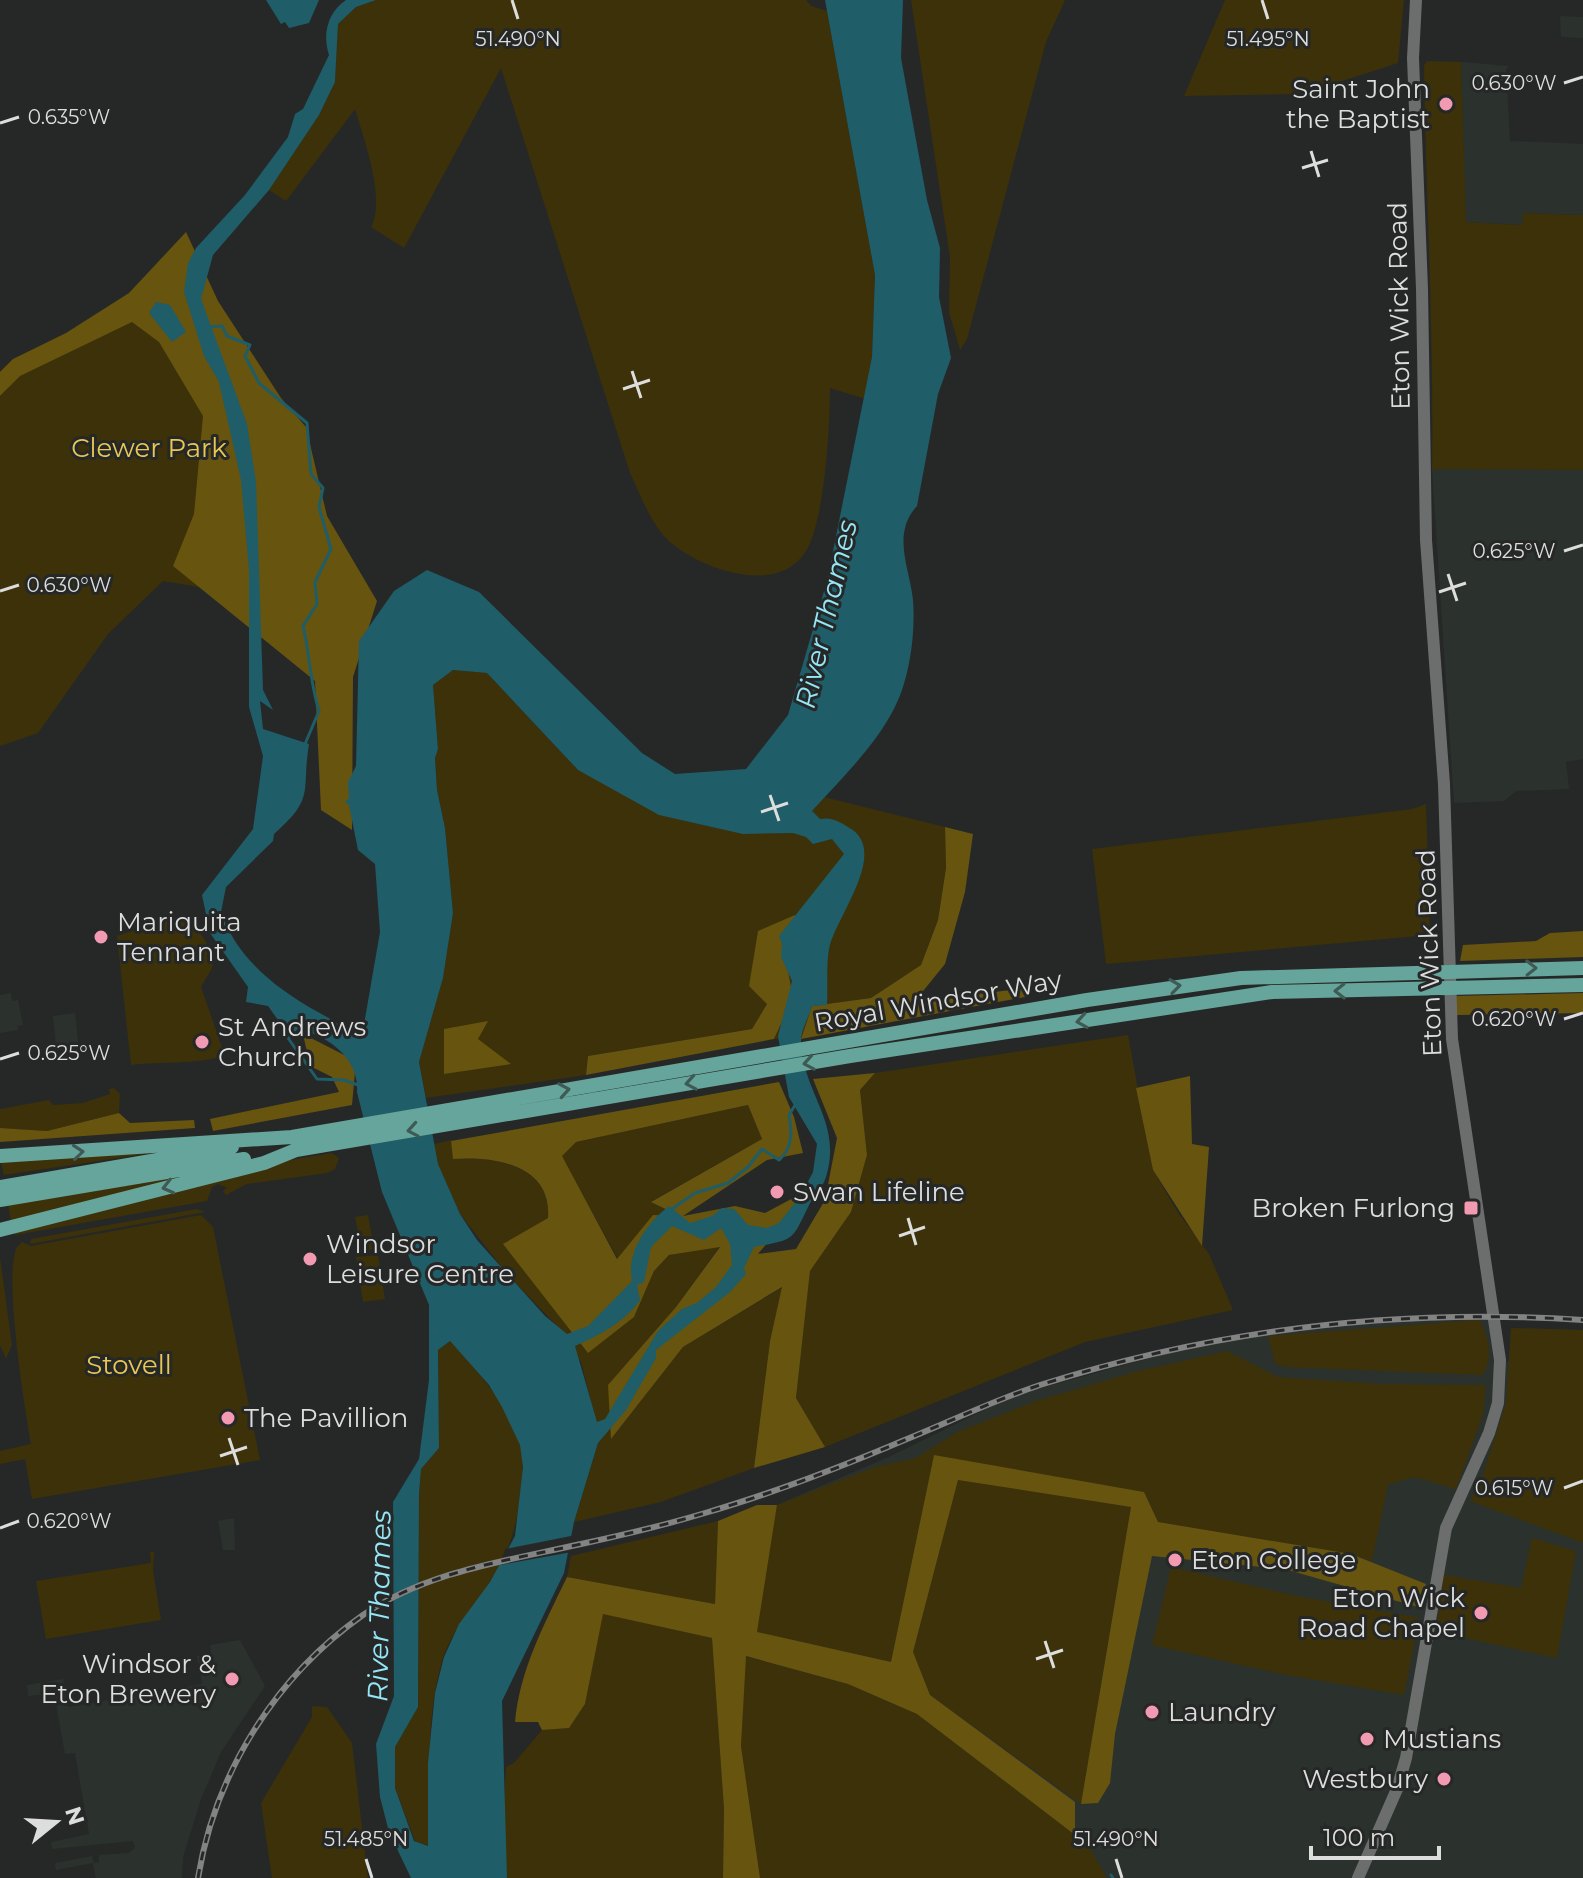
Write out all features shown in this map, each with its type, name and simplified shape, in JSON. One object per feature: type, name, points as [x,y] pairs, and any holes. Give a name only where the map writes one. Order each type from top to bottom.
[{"type":"main road","name":"Eton Wick Road","points":[[1358,1878],[1397,1789],[1406,1758],[1446,1528],[1489,1433],[1498,1403],[1500,1360],[1452,1039],[1444,784],[1426,525],[1422,289],[1413,58],[1416,0]]},
{"type":"main road","name":"Royal Windsor Way","points":[[0,1200],[46,1186],[765,1064],[1171,986],[1307,973],[1583,968]]},
{"type":"main road","name":"Royal Windsor Way","points":[[850,1048],[1272,992],[1583,985]]},
{"type":"main road","points":[[0,1156],[301,1143]]},
{"type":"main road","points":[[0,1230],[264,1163],[301,1143]]},
{"type":"main road","name":"Royal Windsor Way","points":[[0,1187],[46,1186]]},
{"type":"shaded area","points":[[1560,16],[1583,17],[1583,38],[1561,37]]},
{"type":"shaded area","points":[[1461,62],[1509,66],[1506,69],[1510,141],[1583,144],[1583,215],[1524,213],[1523,225],[1465,222]]},
{"type":"shaded area","points":[[186,232],[218,301],[281,398],[306,427],[327,516],[377,601],[353,677],[352,830],[321,810],[315,681],[173,566],[194,514],[203,416],[159,342],[132,322],[20,376],[0,396],[0,372],[13,359],[66,333],[129,293]]},
{"type":"shaded area","points":[[1432,469],[1583,470],[1583,759],[1566,762],[1569,789],[1516,791],[1504,801],[1454,803]]},
{"type":"shaded area","points":[[945,827],[973,834],[965,892],[945,964],[915,1001],[1030,988],[1030,996],[801,1039],[812,1006],[871,998],[921,965],[938,920],[946,868]]},
{"type":"shaded area","points":[[795,915],[787,965],[793,998],[774,1039],[586,1075],[588,1056],[752,1029],[767,1004],[749,986],[758,931]]},
{"type":"shaded area","points":[[1583,931],[1583,957],[1460,961],[1463,945],[1536,941],[1550,933]]},
{"type":"shaded area","points":[[11,993],[12,1001],[18,1000],[23,1025],[17,1026],[18,1030],[0,1033],[0,995]]},
{"type":"shaded area","points":[[1583,993],[1583,1013],[1457,1015],[1456,996]]},
{"type":"shaded area","points":[[75,1013],[78,1043],[56,1046],[53,1016]]},
{"type":"shaded area","points":[[488,1021],[478,1039],[511,1064],[444,1074],[444,1029]]},
{"type":"shaded area","points":[[303,1034],[356,1061],[352,1105],[213,1131],[210,1119],[339,1092],[332,1077],[310,1066]]},
{"type":"shaded area","points":[[875,1073],[860,1090],[867,1155],[851,1212],[810,1271],[796,1398],[825,1447],[754,1468],[770,1341],[782,1287],[683,1347],[611,1439],[608,1385],[676,1307],[720,1247],[669,1255],[654,1271],[634,1317],[588,1353],[503,1244],[548,1218],[547,1200],[541,1186],[531,1175],[503,1162],[453,1159],[451,1141],[779,1082],[794,1117],[803,1153],[767,1160],[683,1216],[735,1206],[765,1213],[795,1197],[801,1202],[758,1254],[796,1249],[825,1200],[837,1138],[813,1079]],"holes":[[[748,1105],[762,1139],[651,1202],[680,1216],[653,1215],[617,1259],[562,1156],[576,1142]]]},
{"type":"shaded area","points":[[1190,1076],[1192,1144],[1209,1147],[1202,1246],[1153,1170],[1136,1088]]},
{"type":"shaded area","points":[[119,1113],[130,1123],[194,1120],[195,1128],[0,1142],[0,1128],[47,1131]]},
{"type":"shaded area","name":"Eton College","points":[[1408,1318],[1488,1318],[1494,1367],[1509,1361],[1511,1328],[1583,1330],[1583,1878],[752,1878],[777,1505],[893,1455],[1015,1395],[1202,1344],[1343,1323]]},
{"type":"shaded area","points":[[934,1455],[1144,1492],[1158,1522],[1351,1554],[1426,1584],[1418,1607],[1288,1570],[1280,1560],[1273,1568],[1152,1556],[1115,1734],[1110,1783],[1098,1803],[1081,1804],[1131,1507],[958,1480],[913,1652],[930,1695],[1075,1802],[1075,1835],[917,1714],[848,1684],[746,1656],[741,1746],[760,1878],[723,1878],[724,1809],[712,1638],[603,1614],[585,1704],[569,1728],[542,1730],[538,1722],[515,1722],[528,1665],[567,1577],[715,1604],[718,1521],[757,1505],[777,1505],[757,1632],[891,1662]]},
{"type":"shaded area","points":[[234,1518],[235,1550],[223,1550],[218,1521]]},
{"type":"shaded area","points":[[240,1640],[265,1686],[221,1752],[201,1799],[183,1857],[182,1878],[96,1878],[93,1863],[56,1870],[55,1863],[92,1856],[94,1863],[99,1862],[99,1855],[129,1853],[135,1848],[133,1841],[52,1849],[51,1842],[89,1834],[75,1753],[65,1754],[54,1693],[28,1696],[27,1685],[63,1679],[68,1707],[202,1684],[197,1656],[211,1653],[210,1645]]},
{"type":"green space","points":[[376,0],[806,0],[811,6],[827,11],[875,275],[872,357],[866,399],[830,388],[827,448],[818,518],[806,551],[793,565],[777,573],[759,575],[719,569],[670,542],[652,519],[630,473],[501,68],[404,248],[371,227],[375,215],[375,186],[355,109],[286,201],[269,190],[319,115],[335,82],[338,24],[356,7]]},
{"type":"green space","points":[[911,0],[1065,0],[1046,42],[967,339],[960,350],[949,312],[950,257]]},
{"type":"green space","points":[[1225,0],[1404,0],[1398,63],[1302,94],[1184,96]]},
{"type":"green space","points":[[1427,61],[1461,62],[1466,222],[1522,225],[1523,213],[1583,215],[1583,470],[1432,469],[1424,65]]},
{"type":"green space","name":"Clewer Park","points":[[166,296],[255,405],[211,589],[163,581],[108,634],[38,733],[0,746],[0,396],[9,387],[0,393],[0,371],[13,359]]},
{"type":"green space","points":[[453,670],[487,673],[578,770],[792,833],[824,797],[945,827],[946,868],[938,920],[921,965],[871,998],[812,1006],[801,1039],[774,1039],[793,998],[787,965],[794,915],[767,1004],[752,1029],[588,1056],[586,1075],[426,1098],[419,1062],[443,978],[453,913],[445,828],[437,790],[435,758],[438,749],[433,685]]},
{"type":"green space","points":[[1426,804],[1430,935],[1106,964],[1092,849],[1412,809]]},
{"type":"green space","points":[[183,914],[210,950],[213,964],[201,987],[225,1056],[190,1062],[131,1065],[117,936]]},
{"type":"green space","points":[[1128,1035],[1153,1170],[1177,1211],[1209,1254],[1233,1310],[1085,1342],[825,1447],[796,1398],[810,1271],[851,1212],[867,1155],[860,1090],[875,1073]]},
{"type":"green space","points":[[114,1088],[120,1094],[119,1113],[47,1131],[0,1128],[0,1109],[49,1100],[53,1105],[83,1103],[110,1094],[109,1089]]},
{"type":"green space","points":[[748,1105],[762,1139],[652,1201],[682,1216],[653,1216],[618,1259],[561,1156],[576,1142]]},
{"type":"green space","points":[[451,1140],[454,1159],[503,1163],[518,1168],[541,1186],[547,1200],[548,1218],[504,1244],[634,1317],[654,1271],[669,1255],[720,1246],[676,1307],[612,1438],[683,1347],[783,1287],[770,1341],[754,1468],[661,1502],[574,1522],[600,1437],[581,1362],[558,1327],[507,1274],[460,1214],[438,1165],[434,1144]]},
{"type":"green space","points":[[206,1145],[4,1175],[0,1158]]},
{"type":"green space","points":[[332,1153],[339,1158],[335,1169],[327,1173],[247,1184],[226,1195],[223,1191],[227,1188],[218,1184],[212,1187],[207,1201],[15,1235],[14,1230],[272,1163]]},
{"type":"green space","points":[[210,1170],[11,1222],[8,1203]]},
{"type":"green space","points":[[197,1209],[205,1212],[30,1244],[31,1239]]},
{"type":"green space","name":"Stovell","points":[[201,1215],[213,1227],[260,1460],[32,1499],[25,1459],[0,1464],[0,1451],[31,1444],[20,1373],[12,1284],[17,1247],[22,1242],[31,1246]]},
{"type":"green space","points":[[368,1215],[374,1249],[362,1251],[355,1217]]},
{"type":"green space","points":[[378,1255],[385,1299],[363,1302],[356,1257]]},
{"type":"green space","points":[[0,1257],[12,1345],[6,1359],[0,1345]]},
{"type":"green space","points":[[1479,1320],[1489,1348],[1488,1362],[1482,1375],[1285,1367],[1275,1363],[1268,1336]]},
{"type":"green space","points":[[1511,1328],[1583,1330],[1583,1543],[1470,1501],[1482,1478],[1506,1403]]},
{"type":"green space","points":[[450,1341],[492,1390],[509,1417],[521,1447],[523,1467],[518,1512],[510,1542],[491,1580],[452,1637],[437,1681],[431,1728],[429,1846],[415,1841],[395,1788],[395,1747],[418,1707],[421,1469],[439,1448],[438,1350]]},
{"type":"green space","points":[[1227,1351],[1278,1377],[1381,1384],[1486,1385],[1483,1414],[1456,1489],[1414,1477],[1388,1485],[1372,1561],[1351,1554],[1158,1522],[1144,1492],[934,1456],[891,1662],[756,1632],[777,1505],[875,1467],[916,1458],[957,1432],[1036,1401],[1138,1371]]},
{"type":"green space","points":[[958,1479],[1131,1507],[1081,1804],[930,1695],[913,1652]]},
{"type":"green space","points":[[718,1521],[715,1604],[567,1577],[571,1556]]},
{"type":"green space","points":[[1532,1538],[1576,1551],[1557,1658],[1436,1632],[1444,1575],[1521,1588]]},
{"type":"green space","points":[[150,1552],[154,1552],[153,1571],[161,1620],[46,1639],[36,1581],[151,1563]]},
{"type":"green space","points":[[1171,1567],[1297,1596],[1419,1618],[1404,1695],[1281,1674],[1152,1645]]},
{"type":"green space","points":[[602,1613],[712,1638],[724,1809],[723,1878],[507,1878],[503,1825],[506,1767],[514,1763],[542,1730],[569,1727],[585,1704]]},
{"type":"green space","points":[[745,1656],[848,1684],[917,1714],[1088,1845],[1107,1878],[760,1878],[741,1746]]},
{"type":"green space","points":[[312,1706],[327,1707],[352,1743],[368,1878],[272,1878],[261,1803],[312,1717]]},
{"type":"water","points":[[266,0],[319,0],[309,23],[289,28],[285,22],[281,24]]},
{"type":"water","name":"River Thames","points":[[346,0],[376,0],[356,7],[338,24],[335,82],[319,115],[269,190],[213,255],[201,299],[247,424],[256,482],[263,690],[273,710],[260,701],[263,729],[309,744],[301,802],[274,834],[273,841],[226,887],[221,912],[237,944],[260,971],[288,993],[345,1028],[362,1036],[380,932],[375,864],[358,850],[349,805],[345,802],[349,798],[348,782],[356,766],[359,641],[394,591],[427,570],[479,592],[642,753],[675,774],[746,769],[788,715],[827,581],[872,357],[875,275],[825,0],[903,0],[901,58],[927,200],[940,248],[939,297],[951,358],[938,394],[917,506],[905,528],[904,552],[914,620],[905,680],[899,699],[879,734],[812,811],[820,819],[835,820],[848,827],[860,838],[864,852],[857,885],[829,949],[827,1005],[812,1006],[801,1037],[803,1060],[829,1140],[826,1177],[791,1237],[754,1247],[744,1268],[746,1274],[730,1292],[656,1350],[656,1358],[626,1410],[598,1443],[574,1522],[564,1573],[502,1701],[507,1878],[411,1878],[389,1832],[380,1797],[376,1744],[394,1696],[393,1502],[419,1459],[429,1380],[429,1305],[382,1192],[352,1066],[323,1038],[283,1027],[268,1006],[246,1002],[248,987],[210,933],[202,895],[253,829],[263,756],[249,707],[249,570],[241,480],[219,382],[204,356],[184,292],[188,263],[196,248],[245,195],[288,137],[295,114],[303,109],[329,55],[326,39],[328,24]],"holes":[[[453,670],[487,673],[578,770],[659,815],[743,834],[793,833],[806,837],[813,844],[832,839],[844,854],[779,936],[781,957],[792,981],[778,1036],[789,1097],[817,1144],[813,1172],[801,1195],[779,1223],[767,1228],[748,1225],[734,1209],[722,1208],[712,1216],[690,1223],[669,1206],[653,1221],[635,1249],[632,1281],[588,1326],[567,1334],[545,1316],[477,1240],[460,1214],[438,1164],[419,1062],[443,978],[453,913],[445,828],[437,790],[435,758],[438,749],[433,685]],[[672,1226],[704,1240],[721,1228],[730,1244],[732,1265],[716,1287],[697,1303],[682,1309],[658,1331],[605,1419],[597,1422],[575,1346],[602,1333],[634,1308],[640,1300],[637,1285],[644,1282],[651,1247]],[[450,1341],[489,1385],[520,1445],[523,1467],[515,1536],[490,1582],[459,1624],[444,1657],[435,1693],[428,1763],[428,1846],[414,1841],[395,1788],[395,1747],[418,1707],[419,1494],[421,1469],[439,1448],[438,1350]]]},
{"type":"water","points":[[156,302],[170,305],[186,332],[172,342],[149,313]]},
{"type":"pier","points":[[576,1535],[572,1552],[500,1565],[505,1549]]},
{"type":"waterway","points":[[207,327],[222,326],[227,336],[250,345],[245,356],[259,383],[307,423],[311,474],[323,488],[319,507],[331,549],[315,582],[317,604],[303,626],[319,711],[305,744]]},
{"type":"waterway","points":[[299,1025],[288,1038],[317,1079],[344,1080],[361,1086]]},
{"type":"waterway","points":[[669,1211],[695,1193],[728,1183],[748,1167],[762,1149],[779,1160],[789,1145],[789,1115],[797,1102]]},
{"type":"railway","points":[[198,1878],[206,1839],[219,1801],[254,1730],[277,1697],[303,1667],[363,1615],[414,1588],[468,1569],[644,1530],[731,1505],[832,1469],[1040,1385],[1173,1350],[1308,1327],[1377,1321],[1445,1317],[1583,1320]]},
{"type":"place","name":"Saint John the Baptist","points":[[1446,104]]},
{"type":"place","name":"Mariquita Tennant","points":[[101,937]]},
{"type":"place","name":"St Andrews Church","points":[[202,1042]]},
{"type":"place","name":"Swan Lifeline","points":[[777,1192]]},
{"type":"place","name":"Broken Furlong","points":[[1471,1208]]},
{"type":"place","name":"Windsor Leisure Centre","points":[[310,1259]]},
{"type":"place","name":"The Pavillion","points":[[228,1418]]},
{"type":"place","name":"Eton College","points":[[1175,1560]]},
{"type":"place","name":"Eton Wick Road Chapel","points":[[1481,1613]]},
{"type":"place","name":"Windsor & Eton Brewery","points":[[232,1679]]},
{"type":"place","name":"Laundry","points":[[1152,1712]]},
{"type":"place","name":"Mustians","points":[[1367,1739]]},
{"type":"place","name":"Westbury","points":[[1444,1779]]}]
